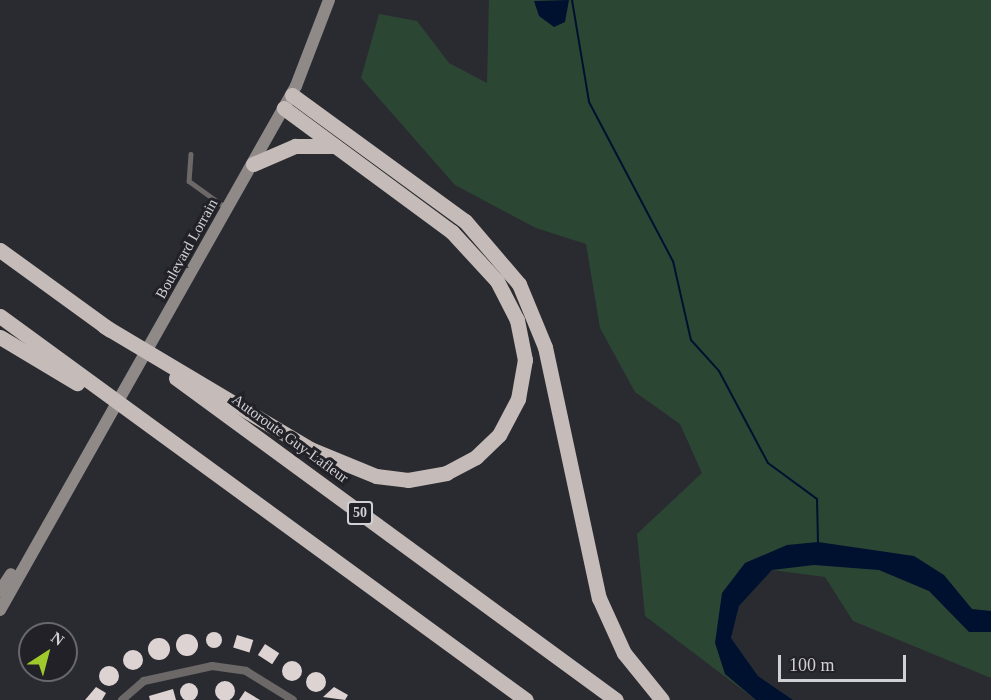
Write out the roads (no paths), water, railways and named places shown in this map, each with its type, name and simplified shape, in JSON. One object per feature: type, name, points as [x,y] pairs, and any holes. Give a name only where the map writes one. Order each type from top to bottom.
[{"type":"highway","points":[[292,95],[461,218],[519,284],[545,347],[599,598],[624,652],[662,700]]},
{"type":"highway","points":[[104,326],[286,435],[359,471],[417,479],[476,457],[504,428],[520,392],[524,352],[514,312],[466,244],[284,108]]},
{"type":"highway","points":[[252,164],[295,146],[335,146]]},
{"type":"highway","name":"Autoroute Guy-Lafleur","points":[[0,250],[616,700]]},
{"type":"highway","points":[[0,316],[526,700]]},
{"type":"highway","points":[[0,338],[147,423]]},
{"type":"main road","name":"Boulevard Lorrain","points":[[0,610],[56,505],[292,95],[329,0]]},
{"type":"main road","name":"Boulevard Lorrain","points":[[0,591],[56,505]]},
{"type":"street","points":[[122,700],[144,681],[212,666],[246,672],[293,700]]},
{"type":"lane","points":[[191,154],[189,181],[227,208]]},
{"type":"water","points":[[569,0],[565,22],[554,27],[539,16],[534,1]]},
{"type":"water","points":[[818,542],[914,556],[944,575],[972,609],[991,611],[991,632],[969,632],[929,591],[879,570],[814,565],[772,570],[739,606],[731,638],[758,676],[793,700],[756,700],[725,674],[715,643],[722,593],[745,563],[787,545]]},
{"type":"waterway","points":[[572,0],[589,102],[673,261],[691,340],[719,371],[768,463],[817,499],[818,542]]}]
